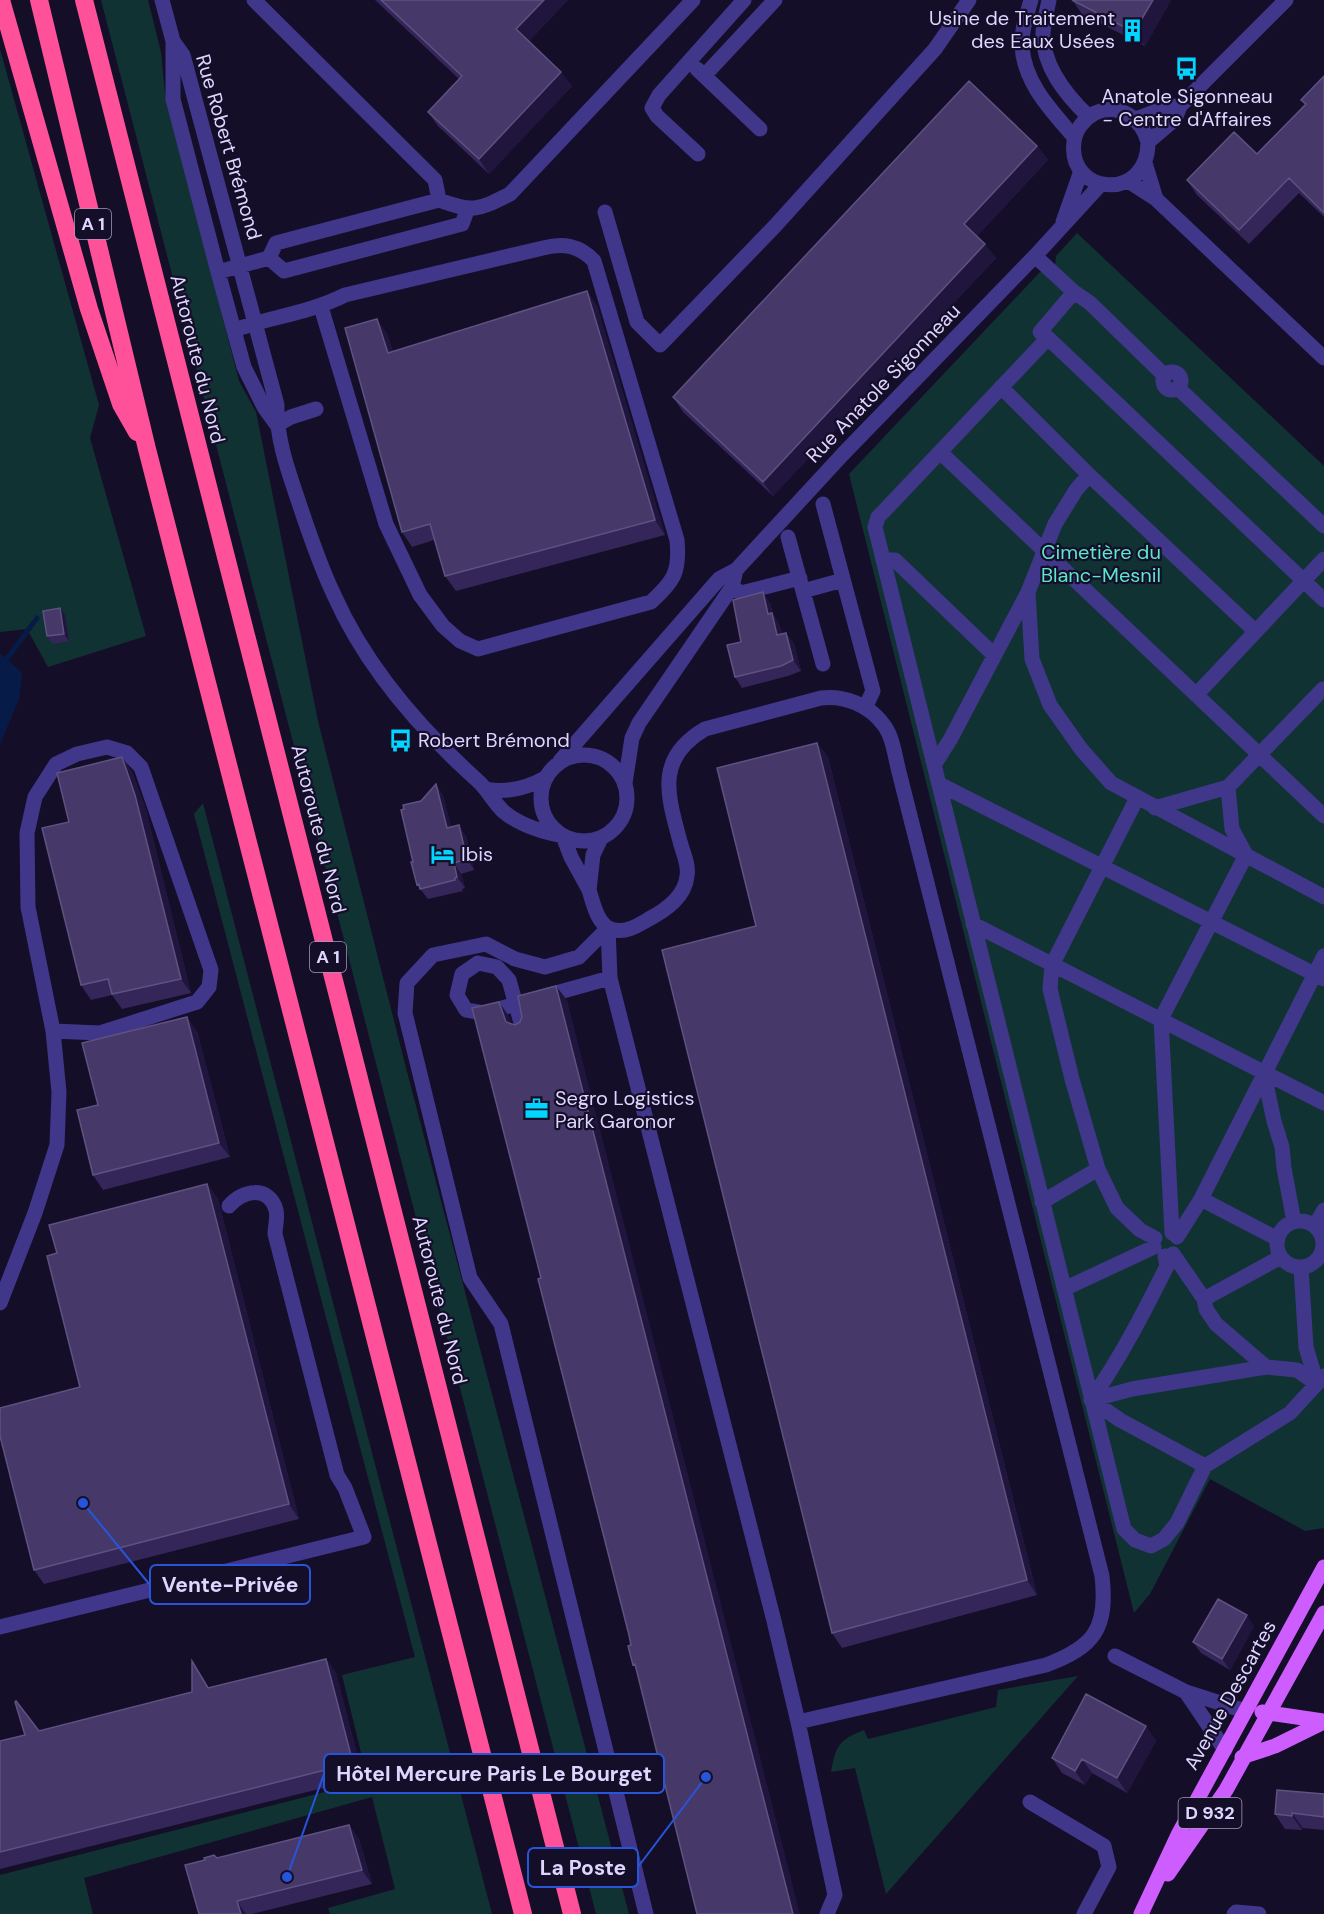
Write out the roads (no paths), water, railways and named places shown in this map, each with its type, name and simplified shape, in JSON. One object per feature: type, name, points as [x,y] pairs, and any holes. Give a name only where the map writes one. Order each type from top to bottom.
[{"type":"highway","points":[[1,0],[89,309],[121,404],[147,449]]},
{"type":"highway","name":"A 1","points":[[39,0],[147,449],[523,1914]]},
{"type":"highway","name":"Autoroute du Nord","points":[[84,0],[572,1914]]},
{"type":"main road","name":"Avenue Descartes","points":[[1143,1911],[1179,1833],[1324,1567]]},
{"type":"main road","name":"Avenue Descartes","points":[[1143,1911],[1226,1790],[1324,1613]]},
{"type":"main road","points":[[1245,1711],[1324,1721]]},
{"type":"main road","points":[[1225,1750],[1244,1758],[1275,1746],[1324,1721]]},
{"type":"street","name":"Rue Robert Brémond","points":[[162,0],[173,41],[173,99],[218,273],[244,367],[264,407],[277,425]]},
{"type":"street","points":[[254,0],[435,180],[438,200]]},
{"type":"street","points":[[240,266],[269,258],[276,243],[438,200],[462,209],[483,208],[510,194],[693,0]]},
{"type":"street","points":[[698,154],[657,116],[652,108],[659,95],[744,0]]},
{"type":"street","points":[[704,76],[775,0]]},
{"type":"street","points":[[605,212],[637,322],[660,345],[775,226],[927,58],[969,0]]},
{"type":"street","points":[[1031,0],[1024,24],[1022,45],[1025,63],[1034,88],[1074,137]]},
{"type":"street","points":[[1049,0],[1043,33],[1048,58],[1060,86],[1089,117]]},
{"type":"street","points":[[1148,142],[1175,119],[1180,106],[1286,0]]},
{"type":"street","name":"Rue Robert Brémond","points":[[173,41],[183,55],[277,405],[277,425],[292,481],[312,543],[334,596],[349,626],[370,659],[440,747],[486,789],[504,811],[538,831],[562,836]]},
{"type":"street","points":[[688,62],[760,129]]},
{"type":"street","points":[[1135,119],[1171,105],[1180,106]]},
{"type":"street","points":[[1145,163],[1128,181],[1110,186],[1101,184],[1090,179],[1075,161],[1074,137],[1089,117],[1107,110],[1117,110],[1135,119],[1146,133],[1148,142],[1145,163],[1156,199]]},
{"type":"street","name":"Rue Anatole Sigonneau","points":[[1061,228],[1081,171]]},
{"type":"street","points":[[1128,181],[1156,199],[1324,358]]},
{"type":"street","name":"Rue Anatole Sigonneau","points":[[560,761],[719,579],[736,570],[843,454],[1035,256],[1101,184]]},
{"type":"street","points":[[269,258],[284,271],[462,224],[468,208]]},
{"type":"street","points":[[234,330],[321,307],[345,295],[560,244],[580,249],[594,261],[677,540],[678,567],[668,586],[651,602],[478,649],[460,641],[443,626],[420,595],[386,524],[321,307]]},
{"type":"street","points":[[1035,256],[1074,292],[1090,303],[1164,375],[1162,380],[1166,387],[1173,390],[1178,388],[1324,526]]},
{"type":"street","name":"Rue Robert Brémond","points":[[218,273],[240,266]]},
{"type":"street","points":[[1074,292],[1040,332],[1324,600]]},
{"type":"street","points":[[1048,338],[878,517],[875,527],[1124,1529],[1135,1540],[1151,1546],[1164,1539],[1177,1522],[1205,1467],[1290,1413],[1321,1380]]},
{"type":"street","points":[[1001,387],[1089,475],[1255,631]]},
{"type":"street","points":[[277,425],[291,417],[316,409]]},
{"type":"street","points":[[940,452],[1323,813]]},
{"type":"street","points":[[934,765],[950,740],[1028,591],[1055,524],[1076,490],[1089,475]]},
{"type":"street","points":[[823,504],[873,692],[865,708]]},
{"type":"street","points":[[788,537],[822,664]]},
{"type":"street","points":[[1196,695],[1324,559]]},
{"type":"street","points":[[883,560],[895,560],[994,655]]},
{"type":"street","name":"Rue Anatole Sigonneau","points":[[625,783],[632,738],[639,723],[732,587],[736,570]]},
{"type":"street","points":[[732,587],[741,593],[843,580]]},
{"type":"street","points":[[1028,591],[1032,658],[1050,705],[1081,749],[1111,783],[1324,897]]},
{"type":"street","points":[[1155,808],[1228,787],[1323,689]]},
{"type":"street","points":[[562,836],[601,920],[608,928],[632,929],[668,908],[683,889],[688,877],[687,864],[669,796],[669,780],[671,765],[678,750],[692,737],[705,729],[835,696],[865,708],[884,724],[890,736],[1102,1576],[1104,1597],[1102,1616],[1095,1632],[1082,1648],[1064,1658],[1046,1665],[798,1722]]},
{"type":"street","points":[[0,1303],[35,1213],[57,1144],[59,1092],[53,1032],[28,907],[27,833],[35,797],[56,764],[77,754],[107,747],[127,753],[141,767],[211,970],[209,987],[197,1002],[100,1033],[53,1032]]},
{"type":"street","points":[[486,789],[501,792],[532,786],[545,778],[560,761],[585,754],[598,756],[610,762],[625,783],[628,796],[621,821],[601,838],[588,841],[562,836],[552,828],[541,804],[541,791],[545,778]]},
{"type":"street","points":[[939,784],[1319,977]]},
{"type":"street","points":[[1228,787],[1232,829],[1246,855]]},
{"type":"street","points":[[1137,798],[1052,965],[1050,989],[1072,1079],[1098,1169],[1117,1208],[1162,1249],[1204,1299],[1206,1309],[1216,1324],[1266,1367]]},
{"type":"street","points":[[589,890],[593,855],[601,838]]},
{"type":"street","points":[[1064,1289],[1162,1249],[1177,1249],[1179,1243],[1174,1235],[1161,1019],[1246,855]]},
{"type":"street","points":[[973,924],[1324,1103]]},
{"type":"street","points":[[608,928],[610,978],[772,1610],[798,1722],[835,1894],[827,1914]]},
{"type":"street","points":[[608,928],[579,957],[545,967],[515,959],[486,944],[433,955],[407,983],[405,1013],[470,1278],[501,1324],[646,1914]]},
{"type":"street","points":[[1174,1235],[1201,1199],[1264,1074],[1319,977],[1324,956]]},
{"type":"street","points":[[523,1030],[509,980],[497,967],[478,963],[462,974],[457,995],[466,1010],[484,1014],[610,978]]},
{"type":"street","points":[[1264,1074],[1282,1147],[1294,1222]]},
{"type":"street","points":[[1042,1202],[1098,1169]]},
{"type":"street","points":[[0,1627],[364,1537],[345,1488],[337,1475],[275,1234],[276,1211],[270,1199],[259,1193],[249,1192],[237,1197],[229,1206]]},
{"type":"street","points":[[1201,1199],[1278,1239]]},
{"type":"street","points":[[1315,1226],[1324,1209]]},
{"type":"street","points":[[1305,1221],[1315,1226],[1322,1236],[1324,1249],[1316,1262],[1301,1268],[1290,1265],[1281,1257],[1277,1248],[1278,1239],[1284,1228],[1294,1222],[1305,1221]]},
{"type":"street","points":[[1091,1400],[1114,1367],[1167,1266],[1160,1233],[1166,1231],[1174,1235]]},
{"type":"street","points":[[1204,1299],[1281,1257]]},
{"type":"street","points":[[1301,1268],[1306,1347],[1321,1380]]},
{"type":"street","points":[[1091,1400],[1132,1389],[1266,1367],[1297,1370],[1321,1380]]},
{"type":"street","points":[[1091,1400],[1120,1420],[1205,1467]]},
{"type":"street","points":[[1115,1656],[1186,1692],[1245,1711]]},
{"type":"street","points":[[1186,1692],[1225,1750]]},
{"type":"street","points":[[1030,1802],[1104,1846],[1109,1867],[1084,1914]]},
{"type":"street","points":[[1234,1914],[1236,1912],[1259,1914]]},
{"type":"water","points":[[0,653],[22,673],[19,699],[0,744]]},
{"type":"waterway","points":[[0,668],[37,618]]},
{"type":"place","name":"Usine de Traitement des Eaux Usées","points":[[1133,30]]},
{"type":"place","name":"Anatole Sigonneau - Centre d'Affaires","points":[[1187,69]]},
{"type":"place","name":"Robert Brémond","points":[[400,740]]},
{"type":"place","name":"Ibis","points":[[443,854]]},
{"type":"place","name":"Segro Logistics Park Garonor","points":[[537,1109]]},
{"type":"place","name":"Vente-Privée","points":[[83,1503]]},
{"type":"place","name":"La Poste","points":[[706,1777]]},
{"type":"place","name":"Hôtel Mercure Paris Le Bourget","points":[[287,1877]]},
{"type":"park label","name":"Cimetière du Blanc-Mesnil","points":[[1101,564]]}]
